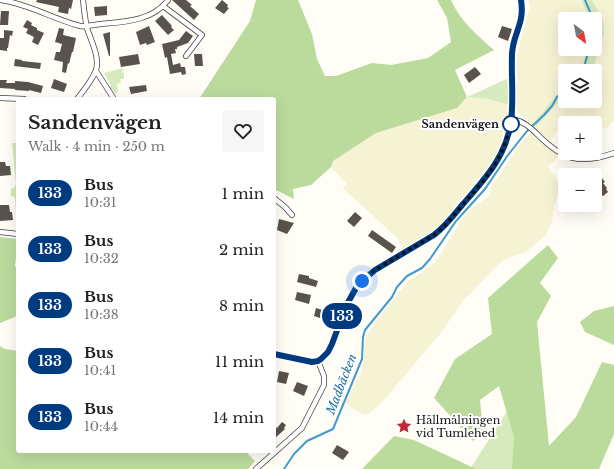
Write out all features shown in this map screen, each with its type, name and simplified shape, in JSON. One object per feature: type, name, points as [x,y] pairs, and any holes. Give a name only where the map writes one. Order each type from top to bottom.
[{"type":"street","points":[[1,0],[20,4],[82,26],[134,20],[150,15],[164,6],[168,0]]},
{"type":"street","points":[[78,97],[96,71],[97,57],[86,26],[83,0]]},
{"type":"street","points":[[161,0],[164,6],[202,35],[186,56]]},
{"type":"street","points":[[276,354],[312,362],[318,361],[330,348],[346,306],[356,288],[362,281],[375,270],[443,229],[485,181],[505,146],[512,119],[512,52],[522,19],[523,10],[521,0]]},
{"type":"street","points":[[96,71],[113,97]]},
{"type":"street","points":[[0,98],[16,99]]},
{"type":"street","points":[[512,119],[527,124],[552,148],[567,157],[582,159],[605,156],[614,153]]},
{"type":"street","points":[[276,200],[292,215]]},
{"type":"street","points":[[0,232],[16,234]]},
{"type":"street","points":[[276,451],[302,428],[324,385],[324,376],[318,361]]},
{"type":"street","points":[[256,469],[274,453]]},
{"type":"shaded area","points":[[528,0],[581,0],[587,12],[558,12],[558,56],[585,56],[583,64],[558,64],[558,93],[532,124],[517,111],[516,105],[517,55],[530,6]]},
{"type":"shaded area","points":[[592,0],[614,0],[614,121],[602,129],[602,116],[558,116],[558,131],[550,141],[558,147],[558,157],[548,167],[558,181],[558,196],[554,205],[552,222],[546,235],[526,252],[503,260],[493,270],[463,301],[440,334],[384,400],[372,411],[365,415],[355,410],[346,403],[352,388],[362,371],[366,337],[378,318],[407,282],[431,266],[439,257],[462,219],[474,206],[488,197],[492,186],[517,148],[558,102],[558,108],[602,108],[602,64],[594,64],[597,56],[602,56],[602,40],[604,34],[602,12],[599,12]]},
{"type":"shaded area","points":[[467,97],[489,99],[509,105],[505,127],[499,147],[493,160],[470,192],[438,228],[402,249],[398,239],[343,188],[347,184],[331,167],[333,161],[376,133],[457,108]]},
{"type":"green space","points":[[256,0],[298,0],[312,34],[317,59],[325,76],[336,76],[372,63],[391,65],[428,58],[451,42],[447,18],[437,0],[451,0],[464,21],[494,50],[455,70],[467,97],[457,108],[376,133],[333,161],[331,167],[311,185],[293,189],[294,199],[276,190],[276,97],[200,97],[250,21]]},
{"type":"green space","points":[[581,0],[592,0],[599,12],[587,12]]},
{"type":"green space","points":[[602,17],[603,19],[604,34],[602,40]]},
{"type":"green space","points":[[585,56],[597,56],[594,64],[583,64]]},
{"type":"green space","points":[[124,68],[122,72],[124,73],[124,79],[120,79],[121,83],[117,84],[118,92],[116,94],[109,87],[111,85],[104,73]]},
{"type":"green space","points":[[509,78],[509,105],[489,99],[467,97]]},
{"type":"green space","points":[[558,93],[558,102],[536,127],[532,124]]},
{"type":"green space","points":[[12,143],[16,143],[16,184]]},
{"type":"green space","points":[[16,184],[16,217],[15,197],[11,196],[11,189],[14,188]]},
{"type":"green space","points":[[0,237],[16,239],[16,315],[0,323]]},
{"type":"green space","points":[[548,245],[558,258],[540,283],[551,296],[537,322],[549,446],[576,417],[602,362],[614,365],[614,434],[599,469],[512,469],[514,437],[499,386],[480,400],[483,431],[473,441],[434,398],[455,359],[492,334],[488,298]]},
{"type":"green space","points":[[614,306],[614,345],[585,332],[580,322],[594,311]]},
{"type":"green space","points":[[0,346],[5,349],[16,351],[16,453],[248,453],[255,461],[248,469],[0,469]]},
{"type":"green space","points":[[508,410],[567,469],[470,469]]},
{"type":"green space","points":[[394,436],[414,440],[476,469],[362,469]]},
{"type":"building","points":[[37,0],[73,0],[68,14],[58,12],[59,7],[36,2]]},
{"type":"building","points":[[172,0],[186,0],[199,14],[194,20]]},
{"type":"building","points":[[222,0],[228,5],[227,7],[229,8],[224,14],[215,8]]},
{"type":"building","points":[[107,6],[107,15],[95,16],[94,7]]},
{"type":"building","points":[[1,11],[9,11],[8,25],[0,25]]},
{"type":"building","points":[[162,15],[174,30],[168,35],[155,21]]},
{"type":"building","points":[[27,20],[32,23],[31,25],[37,28],[37,30],[44,33],[38,45],[32,42],[34,37],[26,33],[28,29],[23,27]]},
{"type":"building","points":[[149,26],[155,42],[147,45],[146,43],[140,45],[136,32]]},
{"type":"building","points":[[502,26],[512,29],[508,41],[498,37]]},
{"type":"building","points":[[59,28],[64,29],[63,35],[76,38],[66,73],[62,72],[63,62],[54,60],[56,52],[60,52],[62,44],[55,42]]},
{"type":"building","points":[[4,30],[13,31],[12,36],[10,35],[7,51],[0,50],[0,38],[4,38]]},
{"type":"building","points":[[186,31],[193,36],[188,43],[175,49],[176,53],[171,54],[173,65],[180,63],[181,67],[185,67],[186,74],[182,75],[181,72],[170,74],[167,57],[165,58],[162,44],[179,40]]},
{"type":"building","points":[[110,32],[110,56],[109,56],[103,34]]},
{"type":"building","points":[[138,54],[140,64],[121,67],[119,57]]},
{"type":"building","points":[[194,54],[202,54],[203,66],[195,66]]},
{"type":"building","points":[[15,59],[41,63],[40,69],[14,66]]},
{"type":"building","points":[[475,67],[481,74],[469,83],[464,75]]},
{"type":"building","points":[[54,79],[67,84],[64,92],[51,88]]},
{"type":"building","points":[[0,80],[7,80],[6,83],[15,83],[15,81],[28,82],[43,86],[41,93],[29,90],[0,88]]},
{"type":"building","points":[[146,85],[147,91],[131,94],[129,87]]},
{"type":"building","points":[[0,162],[5,162],[6,166],[10,166],[11,175],[0,176]]},
{"type":"building","points":[[602,178],[608,192],[603,196],[602,195]]},
{"type":"building","points":[[0,205],[9,205],[13,220],[0,221]]},
{"type":"building","points":[[355,212],[362,218],[354,227],[347,221]]},
{"type":"building","points":[[279,219],[294,223],[287,234],[277,230]]},
{"type":"building","points":[[372,230],[396,247],[392,253],[368,236]]},
{"type":"building","points":[[299,274],[309,276],[309,278],[318,281],[316,287],[297,282]]},
{"type":"building","points":[[297,292],[311,295],[309,304],[295,300]]},
{"type":"building","points":[[316,308],[339,315],[338,319],[327,316],[326,320],[314,316]]},
{"type":"building","points":[[279,371],[289,373],[286,384],[277,382]]},
{"type":"building","points":[[297,382],[308,386],[304,396],[293,391]]},
{"type":"building","points":[[282,422],[286,425],[284,428],[285,429],[276,437],[276,427]]},
{"type":"building","points":[[337,445],[349,452],[343,460],[332,453]]},
{"type":"waterway","name":"Madbäcken","points":[[585,0],[590,12]]},
{"type":"waterway","name":"Madbäcken","points":[[585,64],[587,56]]},
{"type":"waterway","name":"Madbäcken","points":[[284,469],[294,454],[307,441],[333,429],[362,359],[363,337],[365,330],[407,276],[422,268],[430,259],[456,221],[485,189],[508,155],[527,131],[552,106],[558,96]]},
{"type":"bus line","name":"133","points":[[276,354],[312,362],[318,361],[328,352],[337,333],[346,306],[356,288],[362,281],[375,270],[443,229],[465,202],[485,181],[505,146],[512,119],[512,52],[522,19],[523,10],[521,0]]},
{"type":"place","name":"Sandenvägen","points":[[511,124]]},
{"type":"place","name":"Hällmålningen vid Tumlehed","points":[[404,426]]},
{"type":"route","points":[[362,281],[375,270],[443,229],[465,202],[485,181],[505,146],[511,124]]}]
